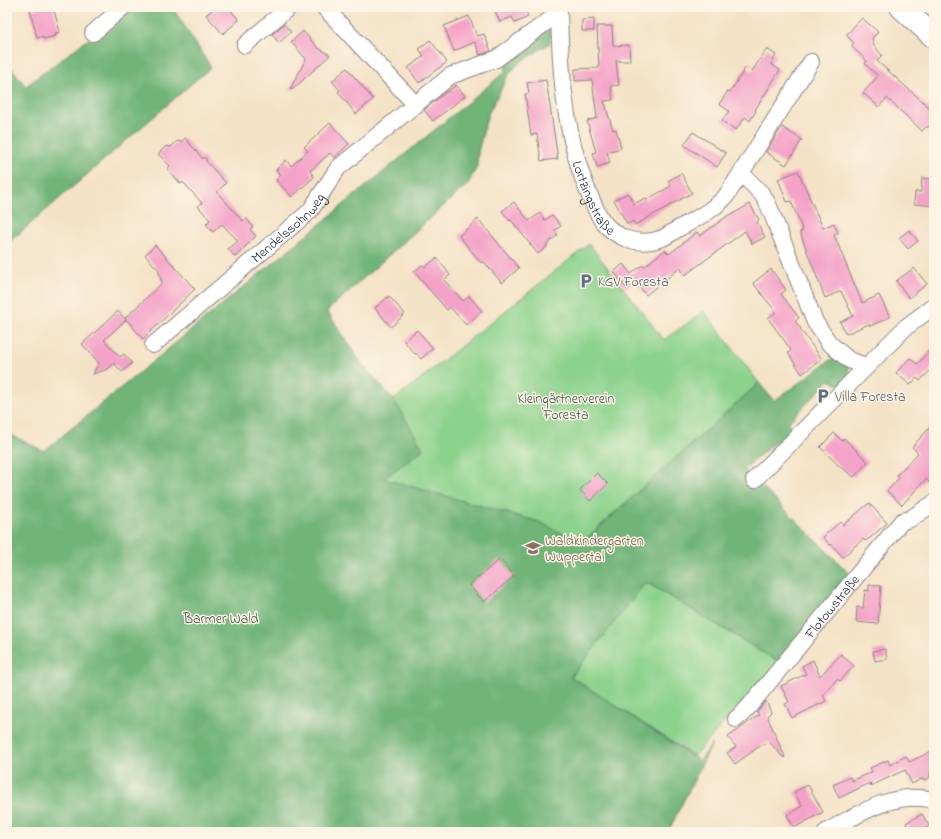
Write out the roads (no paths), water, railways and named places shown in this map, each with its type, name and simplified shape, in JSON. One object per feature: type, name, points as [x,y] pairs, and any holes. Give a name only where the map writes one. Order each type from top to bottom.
[{"type":"street","points":[[93,33],[123,7]]},
{"type":"street","points":[[245,45],[289,7]]},
{"type":"street","points":[[324,7],[416,105]]},
{"type":"street","points":[[901,7],[934,37]]},
{"type":"street","name":"Mendelssohnweg","points":[[153,345],[310,211],[338,168],[450,76],[496,59],[559,10]]},
{"type":"street","name":"Lortzingstraße","points":[[559,10],[563,80],[568,119],[582,176],[595,208],[604,222],[615,234],[629,240],[644,242],[661,239],[712,208],[726,196],[811,62]]},
{"type":"street","points":[[741,173],[762,193],[768,204],[816,322],[829,343],[849,360],[866,366]]},
{"type":"street","points":[[754,480],[906,326],[934,306]]},
{"type":"street","name":"Flotowstraße","points":[[736,719],[746,710],[902,522],[910,519],[934,503]]},
{"type":"street","points":[[826,832],[884,802],[909,798],[934,800]]},
{"type":"place","name":"KGV Foresta","points":[[586,281]]},
{"type":"place","name":"Villa Foresta","points":[[823,396]]},
{"type":"place","name":"Waldkindergarten Wuppertal","points":[[533,548]]},
{"type":"park label","name":"Kleingärtnerverein Foresta","points":[[566,406]]},
{"type":"park label","name":"Barmer Wald","points":[[221,618]]}]
